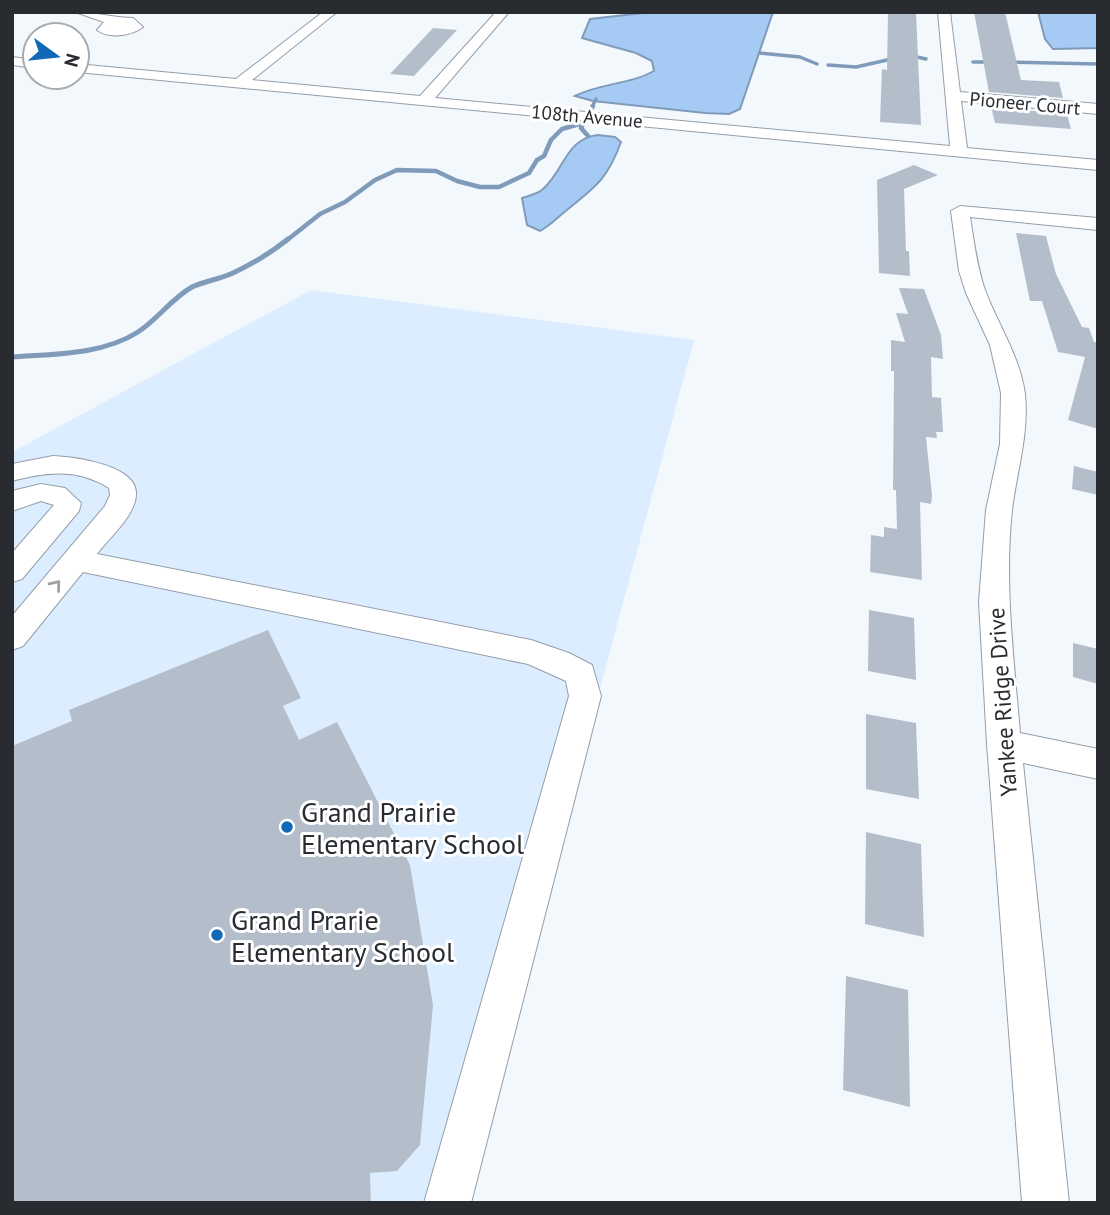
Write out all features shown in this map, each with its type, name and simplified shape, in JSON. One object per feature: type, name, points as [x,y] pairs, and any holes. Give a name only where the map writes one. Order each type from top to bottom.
[{"type":"street","points":[[82,12],[117,22]]},
{"type":"street","points":[[240,83],[331,12]]},
{"type":"street","points":[[425,100],[503,12]]},
{"type":"street","points":[[944,12],[959,152]]},
{"type":"street","name":"108th Avenue","points":[[91,69],[1098,165]]},
{"type":"street","name":"Pioneer Court","points":[[953,96],[1098,109]]},
{"type":"street","name":"Yankee Ridge Drive","points":[[1046,1203],[1004,744],[994,566],[999,510],[1013,444],[1013,393],[1000,345],[976,293],[960,211],[1098,224]]},
{"type":"street","points":[[12,473],[55,464],[93,470],[121,484],[123,495],[117,510],[12,638]]},
{"type":"street","points":[[12,502],[23,496],[51,493],[68,503],[66,512],[12,572]]},
{"type":"street","points":[[76,560],[531,652],[581,674],[585,696],[447,1203]]},
{"type":"street","points":[[1004,744],[1098,764]]},
{"type":"shaded area","name":"Grand Prairie Elementary School","points":[[311,290],[694,340],[461,1203],[12,1203],[12,452]]},
{"type":"water","points":[[652,12],[773,12],[740,109],[729,114],[705,113],[593,101],[575,96],[654,71],[652,61],[636,53],[582,38],[590,19]]},
{"type":"water","points":[[1038,12],[1098,12],[1098,48],[1053,49],[1045,39]]},
{"type":"water","points":[[598,135],[615,137],[621,142],[604,176],[590,191],[540,231],[527,225],[522,198],[543,189],[579,142]]},
{"type":"building","points":[[888,12],[916,12],[921,125],[880,122],[882,69],[887,70]]},
{"type":"building","points":[[974,12],[1005,12],[1021,80],[1059,82],[1063,98],[989,92]]},
{"type":"building","points":[[433,28],[457,30],[414,76],[390,74]]},
{"type":"building","points":[[991,107],[1067,114],[1071,129],[995,123]]},
{"type":"building","points":[[914,165],[938,175],[904,189],[906,251],[909,251],[910,276],[879,273],[877,180]]},
{"type":"building","points":[[1016,233],[1046,236],[1056,274],[1082,327],[1089,328],[1094,342],[1098,342],[1098,429],[1068,420],[1085,357],[1058,352],[1042,301],[1030,301]]},
{"type":"building","points":[[899,288],[924,289],[941,335],[943,359],[931,357],[932,397],[941,398],[943,432],[936,432],[937,438],[926,437],[932,496],[931,504],[920,502],[922,580],[870,572],[871,535],[884,537],[884,527],[897,529],[896,490],[893,490],[894,371],[891,371],[891,340],[905,342],[896,313],[908,314]]},
{"type":"building","points":[[1074,466],[1098,472],[1098,495],[1072,489]]},
{"type":"building","points":[[869,610],[914,618],[916,680],[868,671]]},
{"type":"building","name":"Grand Prarie Elementary School","points":[[268,630],[301,698],[283,706],[299,740],[337,722],[410,865],[433,1005],[420,1145],[397,1171],[370,1173],[371,1203],[12,1203],[12,746],[72,721],[69,710]]},
{"type":"building","points":[[1073,643],[1098,649],[1098,684],[1073,677]]},
{"type":"building","points":[[866,714],[916,723],[919,799],[866,789]]},
{"type":"building","points":[[866,832],[921,844],[924,937],[865,924]]},
{"type":"building","points":[[846,976],[908,990],[910,1107],[843,1090]]},
{"type":"waterway","points":[[760,53],[800,57],[817,64]]},
{"type":"waterway","points":[[912,56],[926,59]]},
{"type":"waterway","points":[[828,65],[856,67],[896,58]]},
{"type":"waterway","points":[[973,62],[993,62]]},
{"type":"waterway","points":[[1009,62],[1098,64]]},
{"type":"waterway","points":[[592,107],[596,99]]},
{"type":"waterway","points":[[588,136],[581,128],[593,106]]},
{"type":"waterway","points":[[286,241],[320,214],[345,202],[375,180],[397,170],[436,171],[457,181],[480,187],[499,187],[529,173],[537,160],[544,156],[551,140],[562,129],[583,123]]},
{"type":"waterway","points":[[12,357],[77,352],[124,340],[145,327],[192,287],[228,275],[269,253],[288,239]]},
{"type":"place","name":"Grand Prairie Elementary School","points":[[287,827]]},
{"type":"place","name":"Grand Prarie Elementary School","points":[[217,935]]}]
